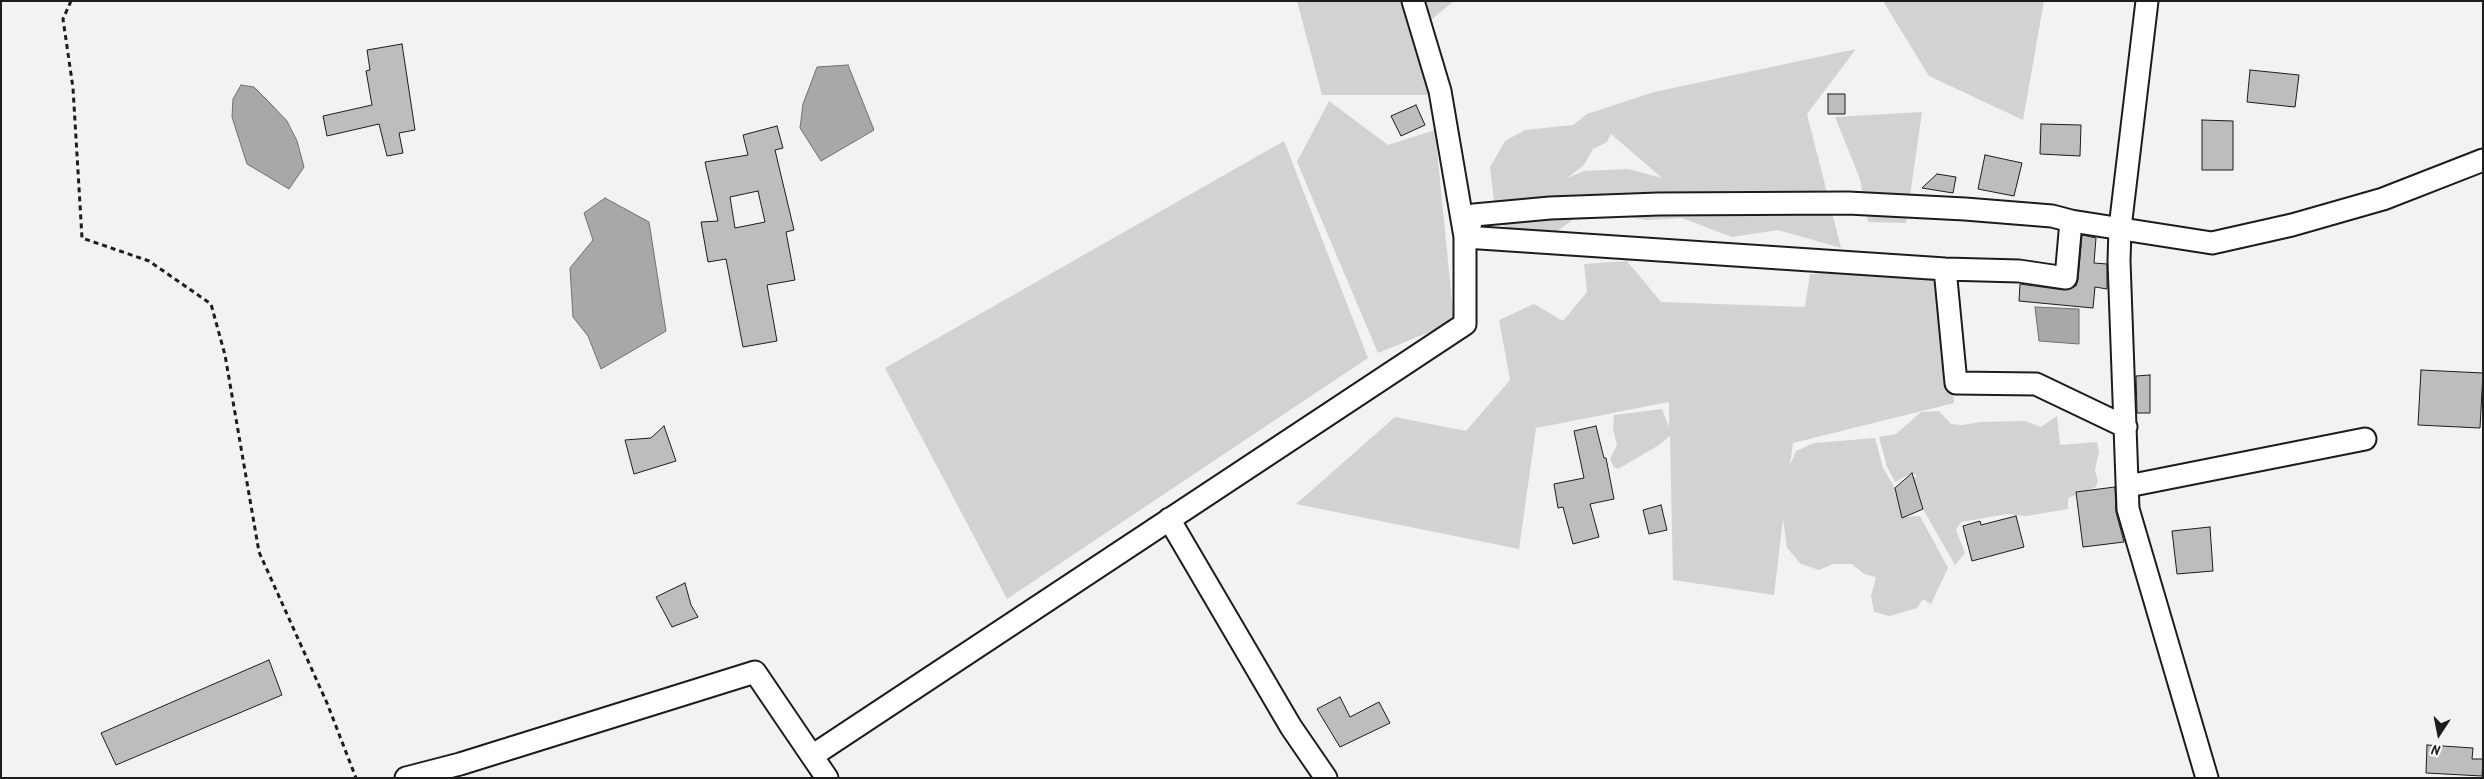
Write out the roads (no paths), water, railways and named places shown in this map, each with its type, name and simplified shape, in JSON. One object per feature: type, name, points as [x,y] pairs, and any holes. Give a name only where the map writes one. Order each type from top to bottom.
[{"type":"street","points":[[812,756],[1465,324],[1465,237],[1440,91],[1413,1]]},
{"type":"street","points":[[2147,1],[2120,228],[2119,261],[2128,509],[2207,778]]},
{"type":"street","points":[[1465,237],[1474,215],[1550,208],[1658,204],[1848,203],[2052,216],[2071,221],[2212,243],[2292,225],[2383,199],[2483,160]]},
{"type":"street","points":[[1465,237],[1945,270],[2019,271],[2066,278],[2071,221]]},
{"type":"street","points":[[1945,270],[1956,383],[2036,384],[2126,427]]},
{"type":"street","points":[[2128,486],[2364,439]]},
{"type":"street","points":[[1170,519],[1291,728],[1326,778]]},
{"type":"street","points":[[406,778],[460,764],[755,672],[827,778]]}]
